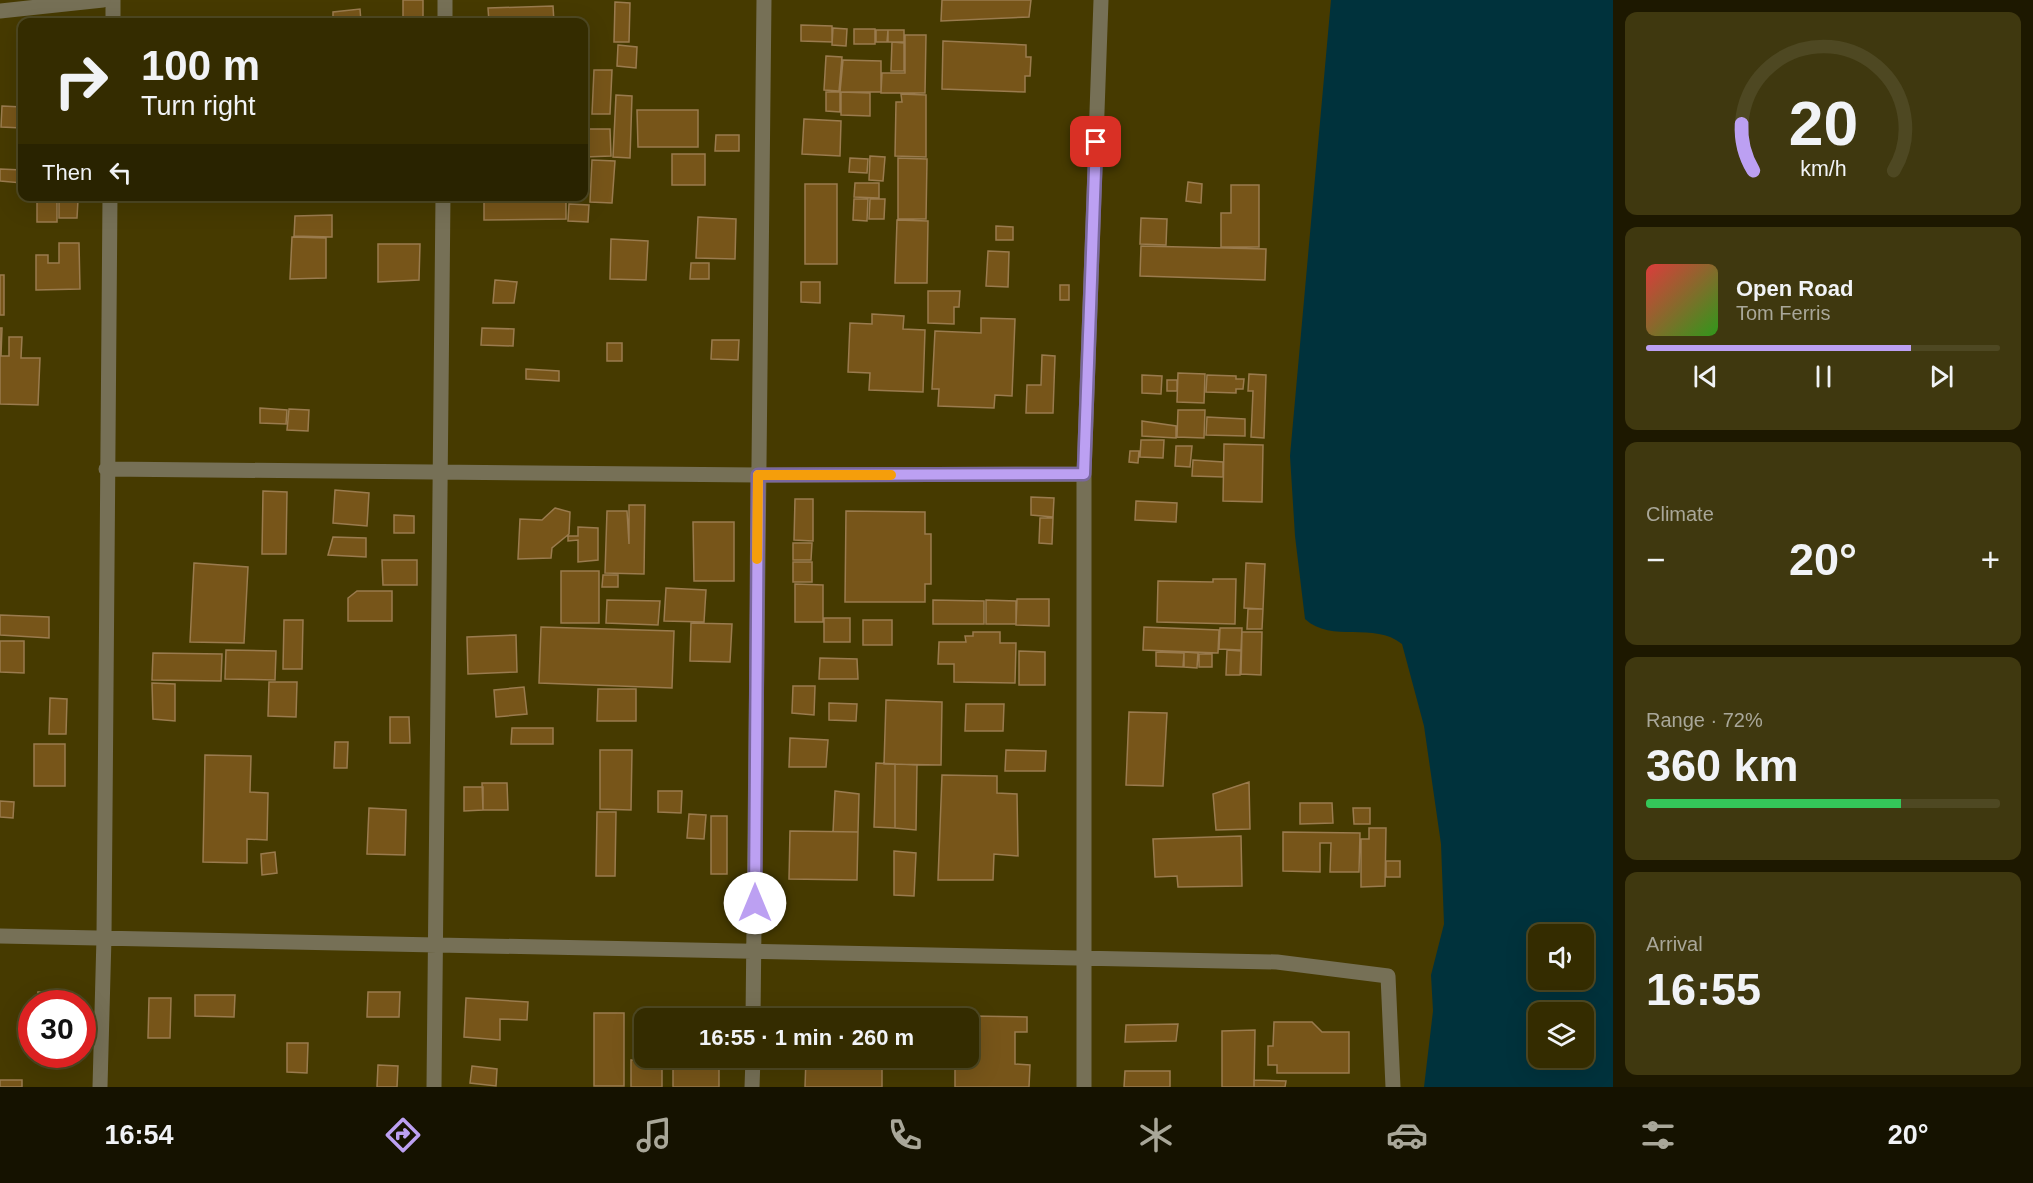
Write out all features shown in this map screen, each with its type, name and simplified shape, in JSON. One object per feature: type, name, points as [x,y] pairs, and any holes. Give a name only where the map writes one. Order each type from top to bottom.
[{"type":"street","points":[[0,11],[103,0]]},
{"type":"street","points":[[113,0],[113,18]]},
{"type":"street","points":[[445,0],[445,18]]},
{"type":"street","points":[[753,1008],[764,0]]},
{"type":"street","points":[[1084,1087],[1084,474],[1101,0]]},
{"type":"street","points":[[100,1087],[104,938],[110,201]]},
{"type":"street","points":[[434,1087],[443,201]]},
{"type":"street","points":[[106,469],[758,475],[1084,474]]},
{"type":"street","points":[[0,936],[1278,962],[1388,976],[1393,1087]]},
{"type":"street","points":[[752,1087],[753,1068]]},
{"type":"water","points":[[1331,0],[1613,0],[1613,1087],[1424,1087],[1433,1011],[1431,975],[1444,924],[1441,844],[1424,726],[1402,644],[1391,637],[1379,634],[1328,630],[1305,619],[1295,536],[1290,456]]},
{"type":"building","points":[[403,0],[423,0],[423,18],[403,18]]},
{"type":"building","points":[[942,0],[1031,0],[1029,17],[941,21]]},
{"type":"building","points":[[615,2],[630,3],[629,42],[614,42]]},
{"type":"building","points":[[553,6],[554,18],[489,18],[488,8]]},
{"type":"building","points":[[360,9],[361,18],[333,18],[333,12]]},
{"type":"building","points":[[801,25],[832,26],[832,42],[801,41]]},
{"type":"building","points":[[833,28],[847,29],[846,46],[832,45]]},
{"type":"building","points":[[854,29],[875,29],[875,44],[854,44]]},
{"type":"building","points":[[876,30],[888,30],[887,42],[876,42]]},
{"type":"building","points":[[888,30],[904,30],[904,42],[888,42]]},
{"type":"building","points":[[905,35],[926,35],[925,93],[881,93],[882,73],[905,73]]},
{"type":"building","points":[[943,41],[1026,45],[1026,57],[1031,57],[1030,76],[1025,76],[1025,92],[942,89]]},
{"type":"building","points":[[892,42],[904,43],[904,71],[891,71]]},
{"type":"building","points":[[618,45],[637,47],[636,68],[617,66]]},
{"type":"building","points":[[826,56],[842,57],[839,91],[824,90]]},
{"type":"building","points":[[843,60],[881,61],[881,92],[840,92]]},
{"type":"building","points":[[594,70],[612,70],[610,114],[592,114]]},
{"type":"building","points":[[826,92],[840,92],[840,112],[826,111]]},
{"type":"building","points":[[841,92],[870,93],[870,116],[841,115]]},
{"type":"building","points":[[901,94],[926,95],[926,157],[895,156],[896,102],[902,102]]},
{"type":"building","points":[[616,95],[632,96],[630,158],[613,157]]},
{"type":"building","points":[[2,106],[18,107],[18,128],[1,127]]},
{"type":"building","points":[[637,110],[698,110],[698,147],[638,147]]},
{"type":"building","points":[[804,119],[841,121],[840,156],[802,154]]},
{"type":"building","points":[[588,129],[610,129],[611,156],[588,157]]},
{"type":"building","points":[[716,135],[739,135],[739,151],[715,151]]},
{"type":"building","points":[[672,154],[705,154],[705,185],[672,185]]},
{"type":"building","points":[[870,156],[885,157],[883,181],[869,180]]},
{"type":"building","points":[[850,158],[868,159],[867,173],[849,172]]},
{"type":"building","points":[[898,158],[927,159],[926,219],[898,219]]},
{"type":"building","points":[[592,160],[615,161],[612,203],[590,202]]},
{"type":"building","points":[[0,169],[18,170],[18,183],[0,181]]},
{"type":"building","points":[[1188,182],[1202,184],[1201,203],[1186,201]]},
{"type":"building","points":[[855,183],[879,183],[879,198],[854,197]]},
{"type":"building","points":[[805,184],[837,184],[837,264],[805,264]]},
{"type":"building","points":[[1231,185],[1259,185],[1259,247],[1221,247],[1221,213],[1231,213]]},
{"type":"building","points":[[854,199],[868,199],[867,221],[853,220]]},
{"type":"building","points":[[870,199],[885,199],[884,219],[869,219]]},
{"type":"building","points":[[37,201],[57,201],[57,222],[37,222]]},
{"type":"building","points":[[59,201],[78,201],[77,218],[59,218]]},
{"type":"building","points":[[484,201],[566,201],[566,219],[484,220]]},
{"type":"building","points":[[569,204],[589,205],[588,222],[568,221]]},
{"type":"building","points":[[332,215],[332,237],[294,236],[295,216]]},
{"type":"building","points":[[698,217],[736,219],[735,259],[696,258]]},
{"type":"building","points":[[1141,218],[1167,219],[1166,245],[1140,244]]},
{"type":"building","points":[[897,220],[928,221],[927,283],[895,283]]},
{"type":"building","points":[[996,226],[1013,227],[1013,240],[996,240]]},
{"type":"building","points":[[292,237],[326,238],[326,278],[290,279]]},
{"type":"building","points":[[611,239],[648,241],[646,280],[610,279]]},
{"type":"building","points":[[59,243],[79,243],[80,289],[36,290],[36,255],[48,255],[48,263],[59,263]]},
{"type":"building","points":[[378,244],[420,244],[419,280],[378,282]]},
{"type":"building","points":[[1141,246],[1266,249],[1265,280],[1140,276]]},
{"type":"building","points":[[988,251],[1009,252],[1008,287],[986,286]]},
{"type":"building","points":[[691,263],[709,263],[709,279],[690,279]]},
{"type":"building","points":[[0,275],[4,275],[4,315],[0,315]]},
{"type":"building","points":[[495,280],[517,282],[514,303],[493,303]]},
{"type":"building","points":[[801,282],[820,282],[820,303],[801,302]]},
{"type":"building","points":[[1060,285],[1069,285],[1069,300],[1060,300]]},
{"type":"building","points":[[928,291],[960,291],[959,307],[954,307],[954,324],[928,323]]},
{"type":"building","points":[[872,314],[904,316],[903,329],[925,330],[923,392],[869,390],[870,373],[848,372],[850,323],[872,324]]},
{"type":"building","points":[[981,318],[1015,319],[1012,396],[995,395],[994,408],[938,406],[939,389],[932,389],[935,331],[981,333]]},
{"type":"building","points":[[0,328],[2,328],[1,356],[9,356],[9,337],[22,337],[21,358],[40,358],[38,405],[0,404]]},
{"type":"building","points":[[482,328],[514,329],[513,346],[481,345]]},
{"type":"building","points":[[712,340],[739,340],[738,360],[711,359]]},
{"type":"building","points":[[607,343],[622,343],[622,361],[607,361]]},
{"type":"building","points":[[1042,355],[1055,356],[1053,413],[1026,413],[1027,385],[1041,385]]},
{"type":"building","points":[[526,369],[559,371],[559,381],[526,379]]},
{"type":"building","points":[[1178,373],[1205,374],[1204,403],[1177,402]]},
{"type":"building","points":[[1249,374],[1266,375],[1264,438],[1251,437],[1253,391],[1248,391]]},
{"type":"building","points":[[1142,375],[1162,376],[1161,394],[1142,393]]},
{"type":"building","points":[[1207,375],[1236,376],[1236,379],[1244,379],[1243,389],[1236,389],[1236,393],[1206,392]]},
{"type":"building","points":[[1167,380],[1177,380],[1177,391],[1167,391]]},
{"type":"building","points":[[260,408],[287,410],[286,424],[260,423]]},
{"type":"building","points":[[289,409],[309,410],[308,431],[287,430]]},
{"type":"building","points":[[1178,410],[1205,410],[1204,438],[1177,437]]},
{"type":"building","points":[[1207,417],[1245,419],[1245,436],[1206,435]]},
{"type":"building","points":[[1142,421],[1176,426],[1176,438],[1142,436]]},
{"type":"building","points":[[1141,440],[1164,440],[1163,458],[1140,457]]},
{"type":"building","points":[[1224,444],[1263,445],[1262,502],[1223,501]]},
{"type":"building","points":[[1176,446],[1192,446],[1190,467],[1175,466]]},
{"type":"building","points":[[1130,451],[1139,451],[1138,463],[1129,462]]},
{"type":"building","points":[[1193,460],[1223,462],[1223,477],[1192,476]]},
{"type":"building","points":[[335,490],[369,493],[367,526],[333,523]]},
{"type":"building","points":[[263,491],[287,492],[286,554],[262,554]]},
{"type":"building","points":[[1031,497],[1054,498],[1053,517],[1031,515]]},
{"type":"building","points":[[795,499],[813,499],[813,541],[794,540]]},
{"type":"building","points":[[1136,501],[1177,503],[1176,522],[1135,520]]},
{"type":"building","points":[[629,505],[645,505],[644,574],[605,573],[607,511],[627,511],[629,544]]},
{"type":"building","points":[[555,508],[570,512],[569,534],[552,548],[551,558],[518,559],[520,519],[542,520]]},
{"type":"building","points":[[846,511],[925,512],[925,534],[931,534],[931,584],[925,584],[925,602],[845,602]]},
{"type":"building","points":[[394,515],[414,516],[414,533],[394,533]]},
{"type":"building","points":[[1040,518],[1053,518],[1052,544],[1039,543]]},
{"type":"building","points":[[693,522],[734,522],[734,581],[694,581]]},
{"type":"building","points":[[578,527],[598,528],[598,560],[578,562],[578,540],[568,541],[568,536],[578,536]]},
{"type":"building","points":[[333,537],[366,538],[366,557],[328,555]]},
{"type":"building","points":[[793,543],[812,543],[811,560],[793,560]]},
{"type":"building","points":[[382,560],[417,560],[417,585],[383,585]]},
{"type":"building","points":[[793,562],[812,562],[812,582],[793,582]]},
{"type":"building","points":[[194,563],[248,567],[244,643],[190,642]]},
{"type":"building","points":[[1246,563],[1265,564],[1263,609],[1244,608]]},
{"type":"building","points":[[561,571],[599,571],[599,623],[561,623]]},
{"type":"building","points":[[603,575],[618,575],[618,587],[602,587]]},
{"type":"building","points":[[1213,579],[1236,579],[1235,624],[1157,622],[1158,581],[1213,582]]},
{"type":"building","points":[[795,584],[823,585],[823,622],[795,622]]},
{"type":"building","points":[[666,588],[706,590],[704,622],[664,621]]},
{"type":"building","points":[[357,591],[392,591],[392,621],[348,621],[348,598]]},
{"type":"building","points":[[1017,599],[1049,599],[1049,626],[1016,625]]},
{"type":"building","points":[[607,600],[660,601],[658,625],[606,623]]},
{"type":"building","points":[[933,600],[984,601],[984,624],[933,624]]},
{"type":"building","points":[[986,600],[1016,601],[1016,624],[986,624]]},
{"type":"building","points":[[1248,609],[1263,609],[1262,629],[1247,629]]},
{"type":"building","points":[[0,615],[49,617],[49,638],[0,635]]},
{"type":"building","points":[[824,618],[850,618],[850,642],[824,642]]},
{"type":"building","points":[[284,620],[303,620],[302,669],[283,669]]},
{"type":"building","points":[[863,620],[892,620],[892,645],[863,645]]},
{"type":"building","points":[[691,623],[732,624],[730,662],[690,661]]},
{"type":"building","points":[[541,627],[674,631],[672,688],[539,683]]},
{"type":"building","points":[[1144,627],[1219,630],[1218,653],[1143,650]]},
{"type":"building","points":[[1220,628],[1242,628],[1241,650],[1219,649]]},
{"type":"building","points":[[973,632],[1000,632],[1000,643],[1016,643],[1015,683],[954,682],[954,664],[938,664],[939,642],[966,642],[965,636],[973,636]]},
{"type":"building","points":[[1242,632],[1262,632],[1261,675],[1241,674]]},
{"type":"building","points":[[516,635],[517,672],[468,674],[467,637]]},
{"type":"building","points":[[0,641],[24,641],[24,673],[0,672]]},
{"type":"building","points":[[226,650],[276,651],[275,680],[225,679]]},
{"type":"building","points":[[1227,650],[1241,651],[1240,675],[1226,675]]},
{"type":"building","points":[[1019,651],[1045,652],[1045,685],[1019,685]]},
{"type":"building","points":[[1156,652],[1184,653],[1183,667],[1156,666]]},
{"type":"building","points":[[1184,652],[1198,653],[1197,668],[1184,667]]},
{"type":"building","points":[[153,653],[222,654],[221,681],[152,680]]},
{"type":"building","points":[[1199,654],[1212,654],[1212,667],[1199,667]]},
{"type":"building","points":[[820,658],[857,659],[858,679],[819,679]]},
{"type":"building","points":[[269,682],[297,682],[296,717],[268,716]]},
{"type":"building","points":[[152,683],[175,684],[175,721],[153,719]]},
{"type":"building","points":[[793,686],[815,686],[814,715],[792,713]]},
{"type":"building","points":[[524,687],[527,714],[496,717],[494,690]]},
{"type":"building","points":[[598,689],[636,689],[636,721],[597,721]]},
{"type":"building","points":[[50,698],[67,699],[66,734],[49,734]]},
{"type":"building","points":[[886,700],[942,702],[941,765],[884,764]]},
{"type":"building","points":[[829,703],[857,704],[856,721],[829,720]]},
{"type":"building","points":[[966,704],[1004,704],[1003,731],[965,731]]},
{"type":"building","points":[[1129,712],[1167,713],[1163,786],[1126,785]]},
{"type":"building","points":[[390,717],[409,717],[410,743],[390,743]]},
{"type":"building","points":[[512,728],[553,728],[553,744],[511,744]]},
{"type":"building","points":[[790,738],[828,740],[826,767],[789,767]]},
{"type":"building","points":[[335,742],[348,742],[347,768],[334,768]]},
{"type":"building","points":[[34,744],[65,744],[65,786],[34,786]]},
{"type":"building","points":[[600,750],[632,750],[631,810],[600,809]]},
{"type":"building","points":[[1006,750],[1046,751],[1045,771],[1005,771]]},
{"type":"building","points":[[205,755],[251,756],[250,792],[268,793],[267,840],[247,839],[247,863],[203,862]]},
{"type":"building","points":[[876,763],[895,764],[895,828],[874,827]]},
{"type":"building","points":[[895,764],[917,765],[916,830],[895,828]]},
{"type":"building","points":[[942,775],[997,776],[997,793],[1017,794],[1018,856],[994,854],[993,880],[938,880]]},
{"type":"building","points":[[1249,782],[1250,829],[1216,830],[1213,794]]},
{"type":"building","points":[[482,783],[507,783],[508,810],[483,810]]},
{"type":"building","points":[[464,787],[483,787],[483,810],[464,811]]},
{"type":"building","points":[[658,791],[682,791],[681,813],[658,812]]},
{"type":"building","points":[[835,791],[859,794],[858,832],[833,832]]},
{"type":"building","points":[[0,801],[14,802],[13,818],[0,817]]},
{"type":"building","points":[[1300,803],[1332,803],[1333,823],[1300,824]]},
{"type":"building","points":[[369,808],[406,810],[405,855],[367,854]]},
{"type":"building","points":[[1353,808],[1370,808],[1370,824],[1354,824]]},
{"type":"building","points":[[597,812],[616,812],[615,876],[596,876]]},
{"type":"building","points":[[689,814],[706,815],[704,839],[687,838]]},
{"type":"building","points":[[711,816],[727,816],[727,874],[711,874]]},
{"type":"building","points":[[1369,828],[1386,828],[1385,886],[1361,887],[1361,839],[1369,839]]},
{"type":"building","points":[[790,831],[858,832],[857,880],[789,879]]},
{"type":"building","points":[[1283,832],[1360,833],[1359,872],[1330,872],[1331,843],[1320,843],[1320,872],[1283,871]]},
{"type":"building","points":[[1241,836],[1242,886],[1178,887],[1177,876],[1155,877],[1153,839]]},
{"type":"building","points":[[894,851],[916,853],[914,896],[894,895]]},
{"type":"building","points":[[275,852],[277,873],[262,875],[261,854]]},
{"type":"building","points":[[1386,861],[1400,861],[1400,877],[1386,877]]},
{"type":"building","points":[[368,992],[400,992],[399,1017],[367,1017]]},
{"type":"building","points":[[195,995],[235,995],[234,1017],[195,1016]]},
{"type":"building","points":[[149,998],[171,998],[170,1038],[148,1038]]},
{"type":"building","points":[[466,998],[528,1002],[527,1020],[500,1019],[500,1040],[464,1037]]},
{"type":"building","points":[[594,1013],[624,1013],[624,1086],[594,1086]]},
{"type":"building","points":[[979,1016],[1027,1017],[1027,1032],[1015,1032],[1015,1064],[1030,1065],[1029,1087],[955,1087],[955,1068],[979,1068]]},
{"type":"building","points":[[1274,1022],[1312,1022],[1322,1032],[1349,1032],[1349,1073],[1277,1073],[1277,1065],[1268,1065],[1268,1046],[1273,1046]]},
{"type":"building","points":[[1178,1024],[1176,1041],[1125,1042],[1126,1025]]},
{"type":"building","points":[[1255,1030],[1254,1087],[1222,1087],[1222,1031]]},
{"type":"building","points":[[287,1043],[308,1043],[307,1073],[287,1072]]},
{"type":"building","points":[[631,1060],[634,1060],[634,1068],[662,1068],[662,1087],[631,1087]]},
{"type":"building","points":[[378,1065],[398,1066],[397,1087],[377,1087]]},
{"type":"building","points":[[472,1066],[497,1069],[496,1086],[470,1083]]},
{"type":"building","points":[[673,1068],[719,1068],[719,1087],[673,1087]]},
{"type":"building","points":[[806,1068],[882,1068],[882,1087],[805,1087]]},
{"type":"building","points":[[1125,1071],[1170,1071],[1170,1087],[1124,1087]]},
{"type":"building","points":[[0,1080],[22,1080],[22,1087],[0,1087]]},
{"type":"building","points":[[1254,1080],[1286,1081],[1285,1087],[1254,1087]]},
{"type":"slow traffic","points":[[757,559],[758,475],[891,475]]},
{"type":"route","points":[[755,903],[758,475],[1084,474],[1096,142]]}]
